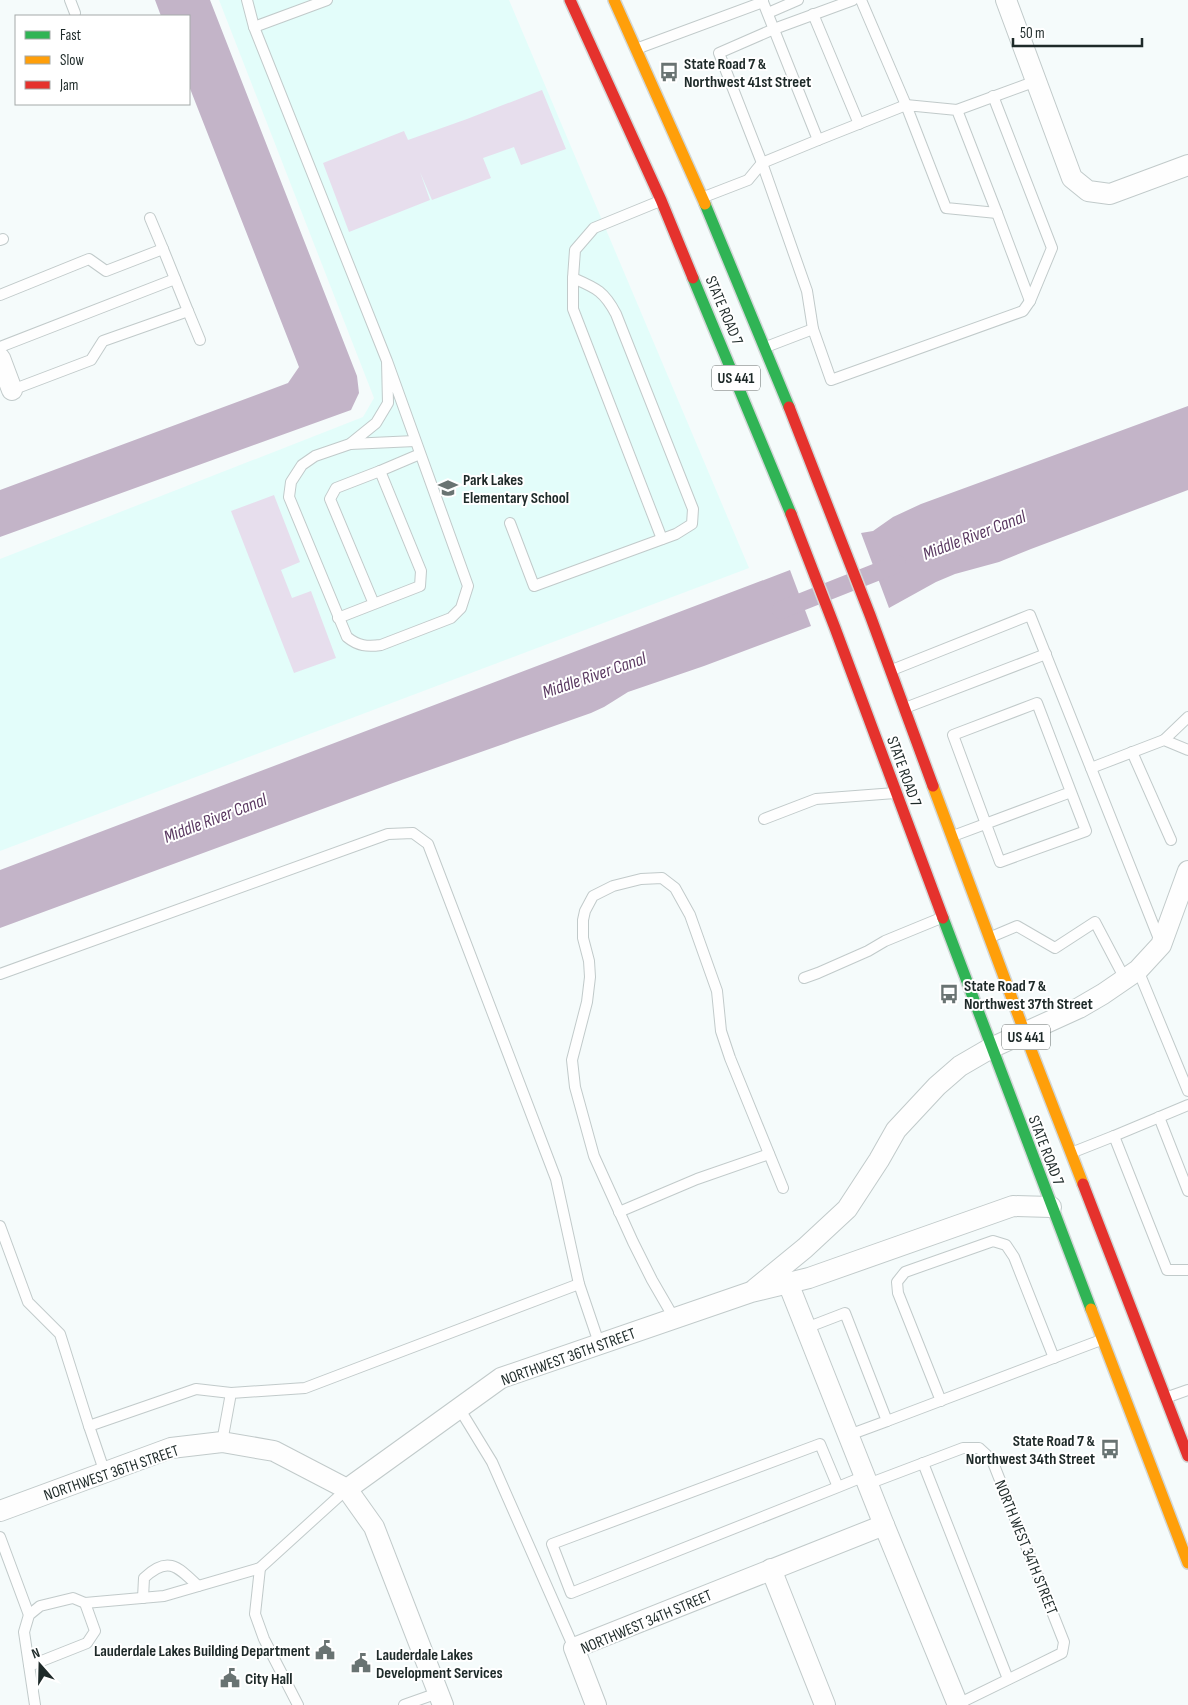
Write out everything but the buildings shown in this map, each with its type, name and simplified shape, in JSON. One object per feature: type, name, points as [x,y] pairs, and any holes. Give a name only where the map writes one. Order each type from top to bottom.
[{"type":"main road","name":"STATE ROAD 7","points":[[570,0],[661,200],[808,557],[1051,1207],[1188,1563]]},
{"type":"main road","name":"STATE ROAD 7","points":[[614,0],[703,198],[765,347],[870,615],[1024,1032],[1188,1456]]},
{"type":"main road","points":[[644,162],[660,180],[667,184]]},
{"type":"main road","points":[[687,194],[703,198]]},
{"type":"street","points":[[1006,0],[1072,178],[1088,191],[1110,194],[1188,165]]},
{"type":"street","points":[[0,358],[12,390]]},
{"type":"street","points":[[751,1292],[805,1248],[847,1209],[896,1130],[920,1102],[960,1066],[991,1048],[1079,1008],[1131,974],[1161,945],[1184,895],[1188,871]]},
{"type":"street","name":"NORTHWEST 36TH STREET","points":[[0,1511],[170,1448],[222,1442],[274,1451],[347,1488],[501,1378],[751,1292],[809,1278],[1013,1206],[1051,1207]]},
{"type":"street","points":[[788,1283],[957,1705]]},
{"type":"street","points":[[347,1488],[374,1527],[441,1699]]},
{"type":"street","name":"NORTHWEST 34TH STREET","points":[[596,1705],[574,1648],[884,1525]]},
{"type":"street","points":[[771,1569],[825,1705]]},
{"type":"lane","points":[[70,0],[75,13]]},
{"type":"lane","points":[[247,0],[254,27],[387,361],[468,586],[461,608],[451,618],[381,645],[369,647],[355,644],[347,637],[338,618],[289,498],[290,482],[302,466],[315,456],[350,444],[415,441]]},
{"type":"lane","points":[[254,27],[327,0]]},
{"type":"lane","points":[[768,13],[798,0]]},
{"type":"lane","points":[[853,0],[774,29],[719,53],[762,163],[807,291],[813,329],[831,380],[1023,311],[1030,301],[1052,248],[993,96]]},
{"type":"lane","points":[[861,0],[906,105],[946,208],[996,213]]},
{"type":"lane","points":[[635,49],[763,1],[818,140]]},
{"type":"lane","points":[[813,14],[859,124]]},
{"type":"lane","points":[[703,198],[748,180],[762,163],[906,105],[957,110],[1036,81]]},
{"type":"lane","points":[[957,110],[1030,301]]},
{"type":"lane","points":[[661,200],[594,228],[575,250],[572,278],[573,309],[662,540]]},
{"type":"lane","points":[[150,218],[200,340]]},
{"type":"lane","points":[[0,295],[89,259],[106,271],[162,248]]},
{"type":"lane","points":[[510,523],[534,586],[662,540],[692,524],[693,509],[616,314],[608,300],[594,287],[572,278]]},
{"type":"lane","points":[[0,347],[175,279]]},
{"type":"lane","points":[[12,390],[92,360],[103,341],[188,311]]},
{"type":"lane","points":[[765,347],[813,329]]},
{"type":"lane","points":[[350,444],[376,423],[388,403],[387,361]]},
{"type":"lane","points":[[374,604],[330,499],[336,488],[420,454]]},
{"type":"lane","points":[[338,618],[420,586],[421,571],[380,471]]},
{"type":"lane","points":[[890,670],[1030,615],[1161,945]]},
{"type":"lane","points":[[904,708],[1046,654]]},
{"type":"lane","points":[[1036,703],[1071,792],[1086,831],[1000,862],[953,735],[1036,703]]},
{"type":"lane","points":[[1091,768],[1164,740],[1188,717]]},
{"type":"lane","points":[[1164,740],[1188,750]]},
{"type":"lane","points":[[1132,752],[1170,840]]},
{"type":"lane","points":[[952,836],[1071,792]]},
{"type":"lane","points":[[764,819],[816,799],[896,793]]},
{"type":"lane","points":[[0,974],[388,834],[413,833],[428,844],[556,1178],[579,1284],[599,1343]]},
{"type":"lane","points":[[674,1318],[648,1273],[594,1156],[575,1087],[572,1060],[587,1002],[590,977],[590,961],[583,938],[583,920],[593,896],[614,886],[641,879],[662,878],[675,888],[690,915],[717,990],[721,1031],[730,1058],[783,1188]]},
{"type":"lane","points":[[804,978],[818,974],[868,952],[885,941],[942,917]]},
{"type":"lane","points":[[989,938],[1017,926],[1055,948],[1095,922],[1131,974],[1188,1091]]},
{"type":"lane","points":[[1071,1153],[1188,1105]]},
{"type":"lane","points":[[1159,1117],[1188,1191]]},
{"type":"lane","points":[[1114,1136],[1167,1270],[1188,1270]]},
{"type":"lane","points":[[619,1212],[696,1179],[769,1154]]},
{"type":"lane","points":[[0,1226],[28,1302],[60,1334],[105,1472]]},
{"type":"lane","points":[[941,1400],[898,1293],[897,1282],[905,1272],[993,1241],[1006,1245],[1014,1257],[1054,1358]]},
{"type":"lane","points":[[89,1426],[196,1389],[231,1393],[305,1388],[579,1284]]},
{"type":"lane","points":[[806,1328],[845,1312],[887,1421]]},
{"type":"lane","points":[[848,1435],[1102,1339]]},
{"type":"lane","points":[[1166,1398],[1188,1390]]},
{"type":"lane","points":[[222,1442],[231,1393]]},
{"type":"lane","points":[[458,1408],[492,1462],[574,1648]]},
{"type":"lane","points":[[1180,1435],[1188,1426]]},
{"type":"lane","name":"NORTH WEST 34TH STREET","points":[[838,1487],[820,1444],[552,1544],[571,1592],[838,1487],[923,1463],[963,1448],[979,1448],[992,1460],[1064,1642],[1062,1652],[957,1705]]},
{"type":"lane","points":[[923,1463],[1008,1679]]},
{"type":"lane","points":[[35,1705],[24,1632],[29,1615],[40,1606],[73,1598],[85,1603],[164,1596],[260,1568],[347,1488]]},
{"type":"lane","points":[[0,1537],[29,1615]]},
{"type":"lane","points":[[143,1598],[144,1578],[155,1568],[170,1565],[182,1571],[198,1586]]},
{"type":"lane","points":[[260,1568],[255,1614],[264,1639],[298,1705]]},
{"type":"lane","points":[[30,1666],[87,1643],[94,1631],[85,1603]]},
{"type":"lane","points":[[404,1705],[441,1699]]},
{"type":"shaded area","name":"Park Lakes Elementary School","points":[[219,0],[509,0],[749,568],[0,851],[0,559],[363,417],[374,398]]},
{"type":"shaded area","points":[[542,90],[566,149],[521,165],[514,147],[483,158],[491,178],[432,200],[420,172],[430,200],[349,232],[323,163],[404,131],[408,140]]},
{"type":"shaded area","points":[[274,495],[300,562],[281,570],[292,598],[311,591],[336,658],[294,673],[231,511]]},
{"type":"water","points":[[155,0],[210,0],[357,376],[359,393],[351,410],[0,537],[0,490],[288,383],[299,367],[190,89],[190,15],[161,15]]},
{"type":"water","points":[[1188,406],[1188,490],[999,562],[955,574],[936,582],[889,608],[861,533],[873,531],[893,517],[921,504]]},
{"type":"water","points":[[790,570],[811,626],[628,692],[591,713],[393,783],[0,928],[0,870]]},
{"type":"waterway","name":"Middle River Canal","points":[[781,610],[897,564]]},
{"type":"traffic: fast","points":[[705,204],[789,407]]},
{"type":"traffic: fast","points":[[693,278],[791,514]]},
{"type":"traffic: fast","points":[[943,918],[1091,1309]]},
{"type":"traffic: slow","points":[[614,0],[705,204]]},
{"type":"traffic: slow","points":[[933,786],[1083,1184]]},
{"type":"traffic: slow","points":[[1091,1309],[1188,1563]]},
{"type":"traffic: jam","points":[[570,0],[661,200],[693,278]]},
{"type":"traffic: jam","points":[[789,407],[870,615],[933,786]]},
{"type":"traffic: jam","points":[[791,514],[943,918]]},
{"type":"traffic: jam","points":[[1083,1184],[1188,1456]]},
{"type":"place","name":"State Road 7 & Northwest 41st Street","points":[[669,72]]},
{"type":"place","name":"Park Lakes Elementary School","points":[[448,488]]},
{"type":"place","name":"State Road 7 & Northwest 37th Street","points":[[949,994]]},
{"type":"place","name":"State Road 7 & Northwest 34th Street","points":[[1110,1449]]},
{"type":"place","name":"Lauderdale Lakes Building Department","points":[[325,1650]]},
{"type":"place","name":"Lauderdale Lakes Development Services","points":[[361,1663]]},
{"type":"place","name":"City Hall","points":[[230,1678]]}]
